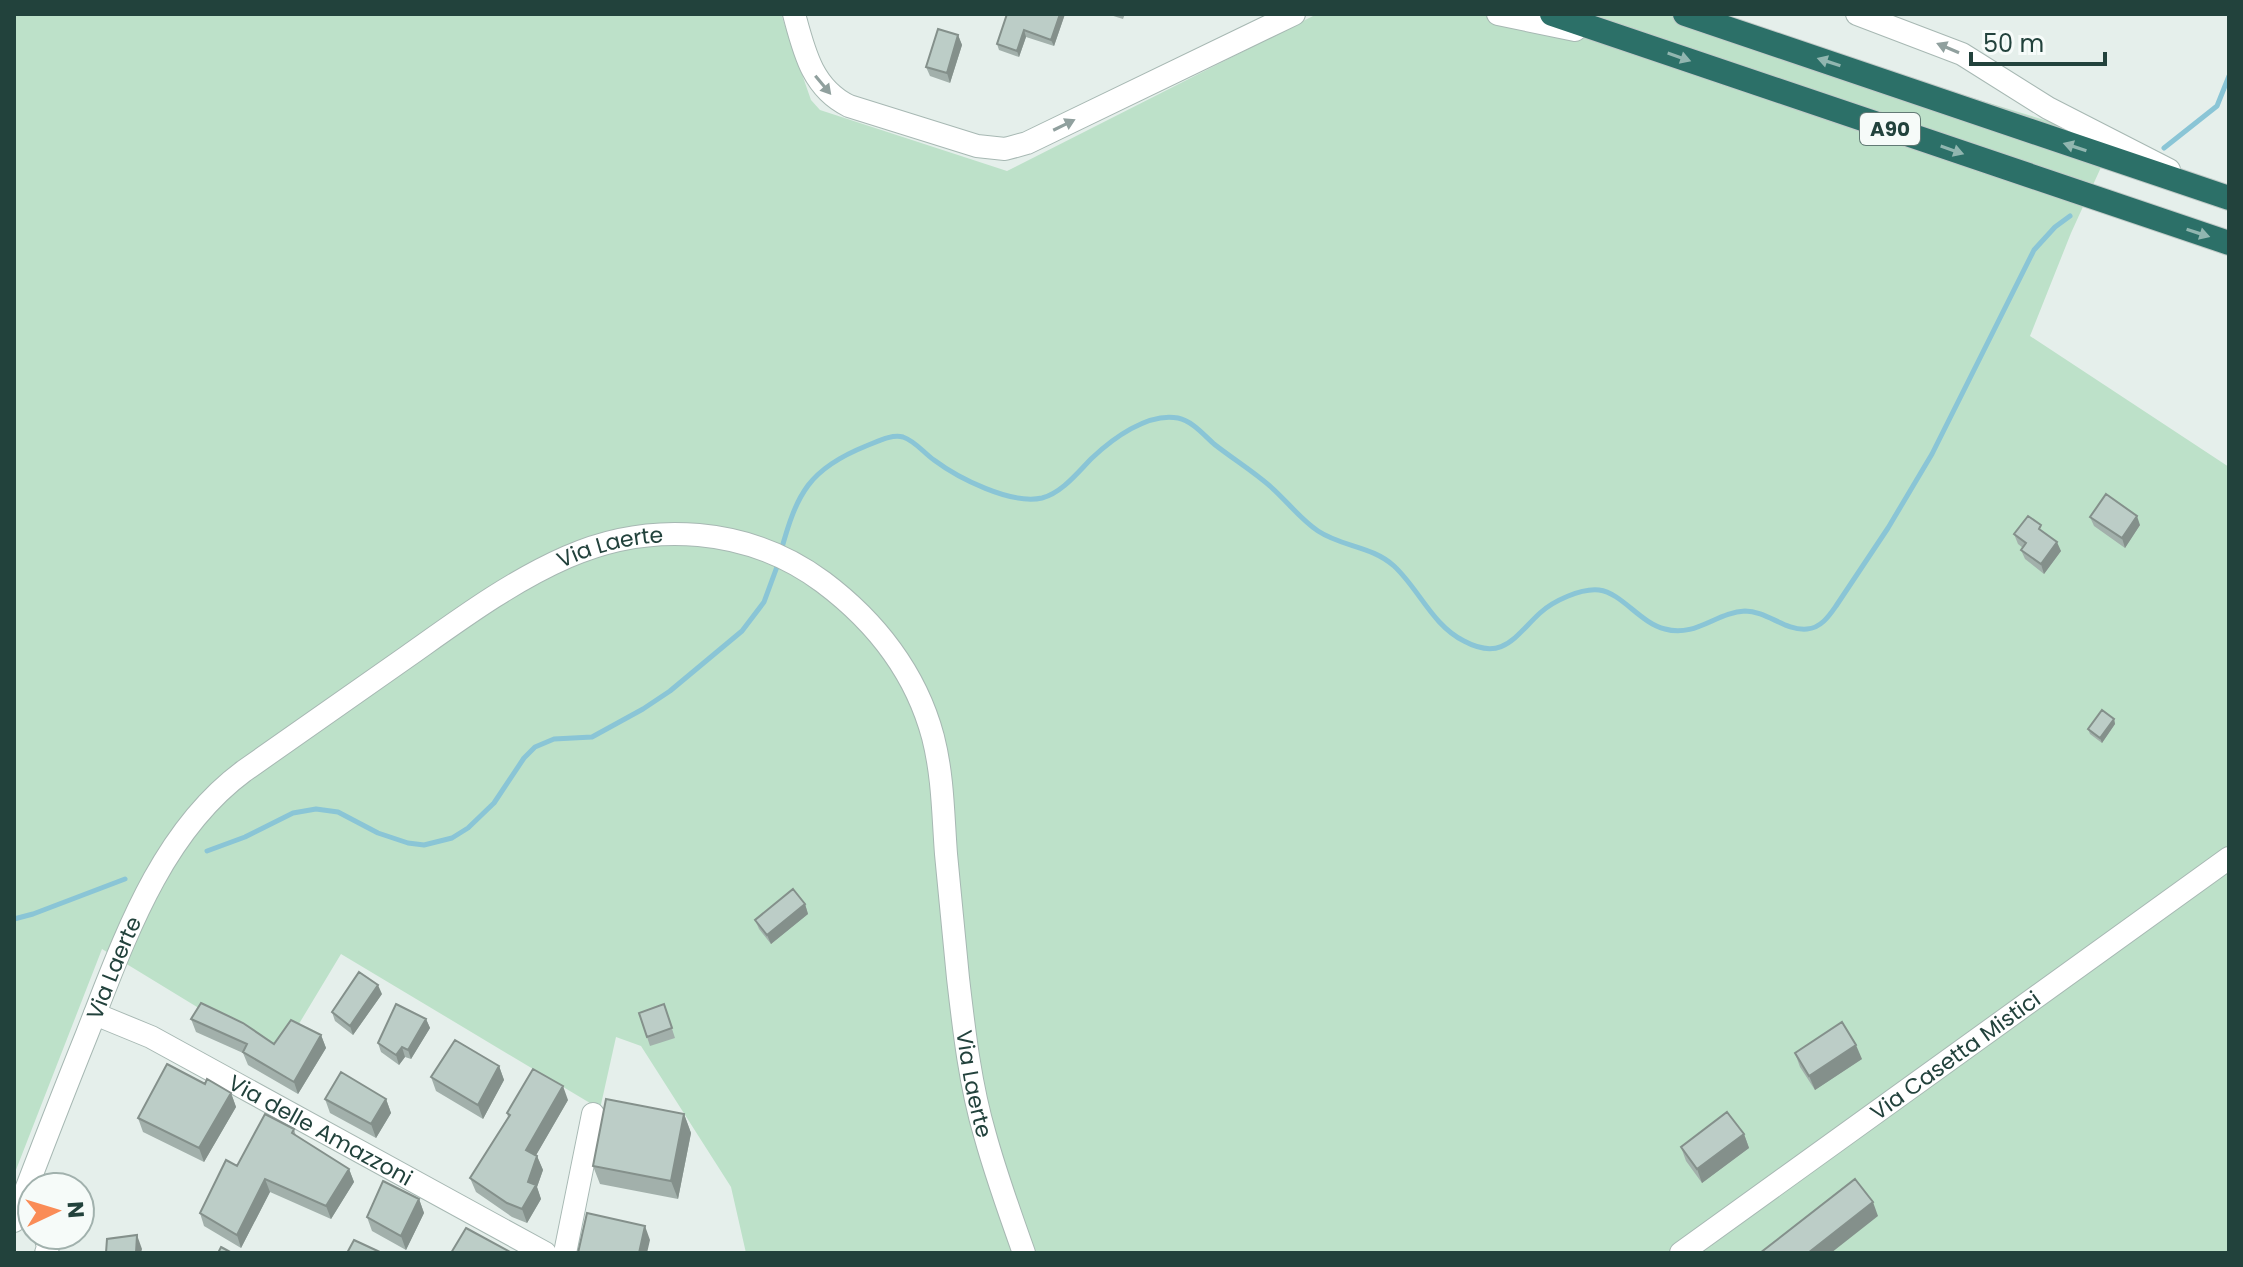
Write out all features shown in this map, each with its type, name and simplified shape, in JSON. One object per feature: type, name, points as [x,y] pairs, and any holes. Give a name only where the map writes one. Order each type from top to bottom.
[{"type":"highway","name":"A90","points":[[1552,14],[2229,243]]},
{"type":"highway","name":"A90","points":[[1685,14],[2221,195]]},
{"type":"street","points":[[794,14],[811,67],[822,86],[837,99],[849,106],[997,149],[1033,140],[1294,14]]},
{"type":"street","points":[[1498,14],[1626,39]]},
{"type":"street","points":[[1857,14],[1887,19],[1962,54],[2048,108],[2221,195]]},
{"type":"street","name":"Via Laerte","points":[[37,1171],[127,936],[168,856],[213,795],[472,612],[567,557],[617,541],[674,534],[707,535],[754,545],[810,572],[845,599],[880,635],[915,689],[928,720],[945,808],[957,970],[974,1086],[989,1151],[1024,1253]]},
{"type":"street","name":"Via Casetta Mistici","points":[[1681,1253],[2229,858]]},
{"type":"street","name":"Via delle Amazzoni","points":[[95,1014],[151,1037],[545,1253]]},
{"type":"street","points":[[565,1253],[593,1114]]},
{"type":"green space","points":[[14,14],[781,14],[811,100],[820,110],[1007,171],[1317,14],[1699,14],[2113,141],[2071,233],[2030,336],[2229,467],[2229,1253],[746,1253],[731,1187],[641,1046],[616,1037],[600,1109],[341,954],[279,1057],[102,949],[14,1175]]},
{"type":"building","points":[[1007,14],[1060,14],[1051,40],[1024,30],[1017,51],[997,44]]},
{"type":"building","points":[[938,29],[958,35],[947,73],[926,67]]},
{"type":"building","points":[[2106,494],[2137,516],[2122,538],[2090,517]]},
{"type":"building","points":[[2028,516],[2057,542],[2041,564],[2021,550],[2026,543],[2014,534]]},
{"type":"building","points":[[2102,710],[2114,719],[2100,738],[2088,729]]},
{"type":"building","points":[[793,889],[805,904],[767,935],[755,920]]},
{"type":"building","points":[[359,972],[378,985],[350,1026],[332,1012]]},
{"type":"building","points":[[201,1003],[243,1023],[274,1044],[291,1020],[321,1035],[294,1082],[243,1052],[247,1044],[191,1019]]},
{"type":"building","points":[[396,1004],[426,1019],[408,1050],[402,1047],[396,1055],[378,1043]]},
{"type":"building","points":[[664,1004],[672,1028],[647,1037],[639,1013]]},
{"type":"building","points":[[1842,1022],[1856,1045],[1809,1076],[1795,1053]]},
{"type":"building","points":[[455,1040],[499,1066],[478,1105],[431,1077]]},
{"type":"building","points":[[167,1064],[205,1084],[207,1079],[231,1093],[199,1148],[138,1118]]},
{"type":"building","points":[[533,1069],[563,1086],[526,1150],[537,1156],[528,1182],[536,1185],[522,1209],[507,1203],[470,1178],[510,1115],[507,1113]]},
{"type":"building","points":[[341,1072],[386,1099],[371,1124],[325,1099]]},
{"type":"building","points":[[606,1099],[684,1114],[671,1181],[593,1166]]},
{"type":"building","points":[[1727,1112],[1744,1134],[1697,1169],[1681,1147]]},
{"type":"building","points":[[265,1114],[294,1129],[292,1133],[349,1169],[326,1206],[265,1179],[237,1235],[200,1213],[226,1160],[237,1166]]},
{"type":"building","points":[[1855,1179],[1873,1202],[1808,1253],[1760,1253]]},
{"type":"building","points":[[383,1181],[419,1199],[401,1236],[367,1217]]},
{"type":"building","points":[[587,1213],[645,1226],[639,1253],[578,1253]]},
{"type":"building","points":[[466,1228],[512,1253],[451,1253]]},
{"type":"building","points":[[137,1235],[136,1253],[106,1253],[107,1239]]},
{"type":"building","points":[[354,1240],[382,1253],[347,1253]]},
{"type":"building","points":[[221,1247],[232,1253],[218,1253]]},
{"type":"waterway","points":[[2164,148],[2217,106],[2229,76]]},
{"type":"waterway","points":[[781,551],[800,498],[818,474],[847,455],[884,439],[903,437],[912,441],[944,467],[1001,494],[1015,498],[1042,498],[1056,492],[1120,435],[1143,423],[1167,417],[1193,425],[1277,492],[1318,531],[1385,559],[1403,575],[1443,626],[1477,647],[1489,649],[1507,644],[1552,604],[1576,593],[1592,590],[1607,592],[1647,621],[1676,631],[1696,628],[1745,611],[1761,614],[1791,627],[1812,628],[1824,621],[1836,606],[1932,454],[2034,250],[2070,216]]},
{"type":"waterway","points":[[207,851],[245,837],[293,813],[316,809],[338,812],[378,833],[408,843],[424,845],[452,838],[468,828],[494,803],[535,747],[554,739],[592,737],[643,709],[670,691],[742,631],[764,602],[778,564]]},
{"type":"waterway","points":[[14,919],[125,879]]}]
